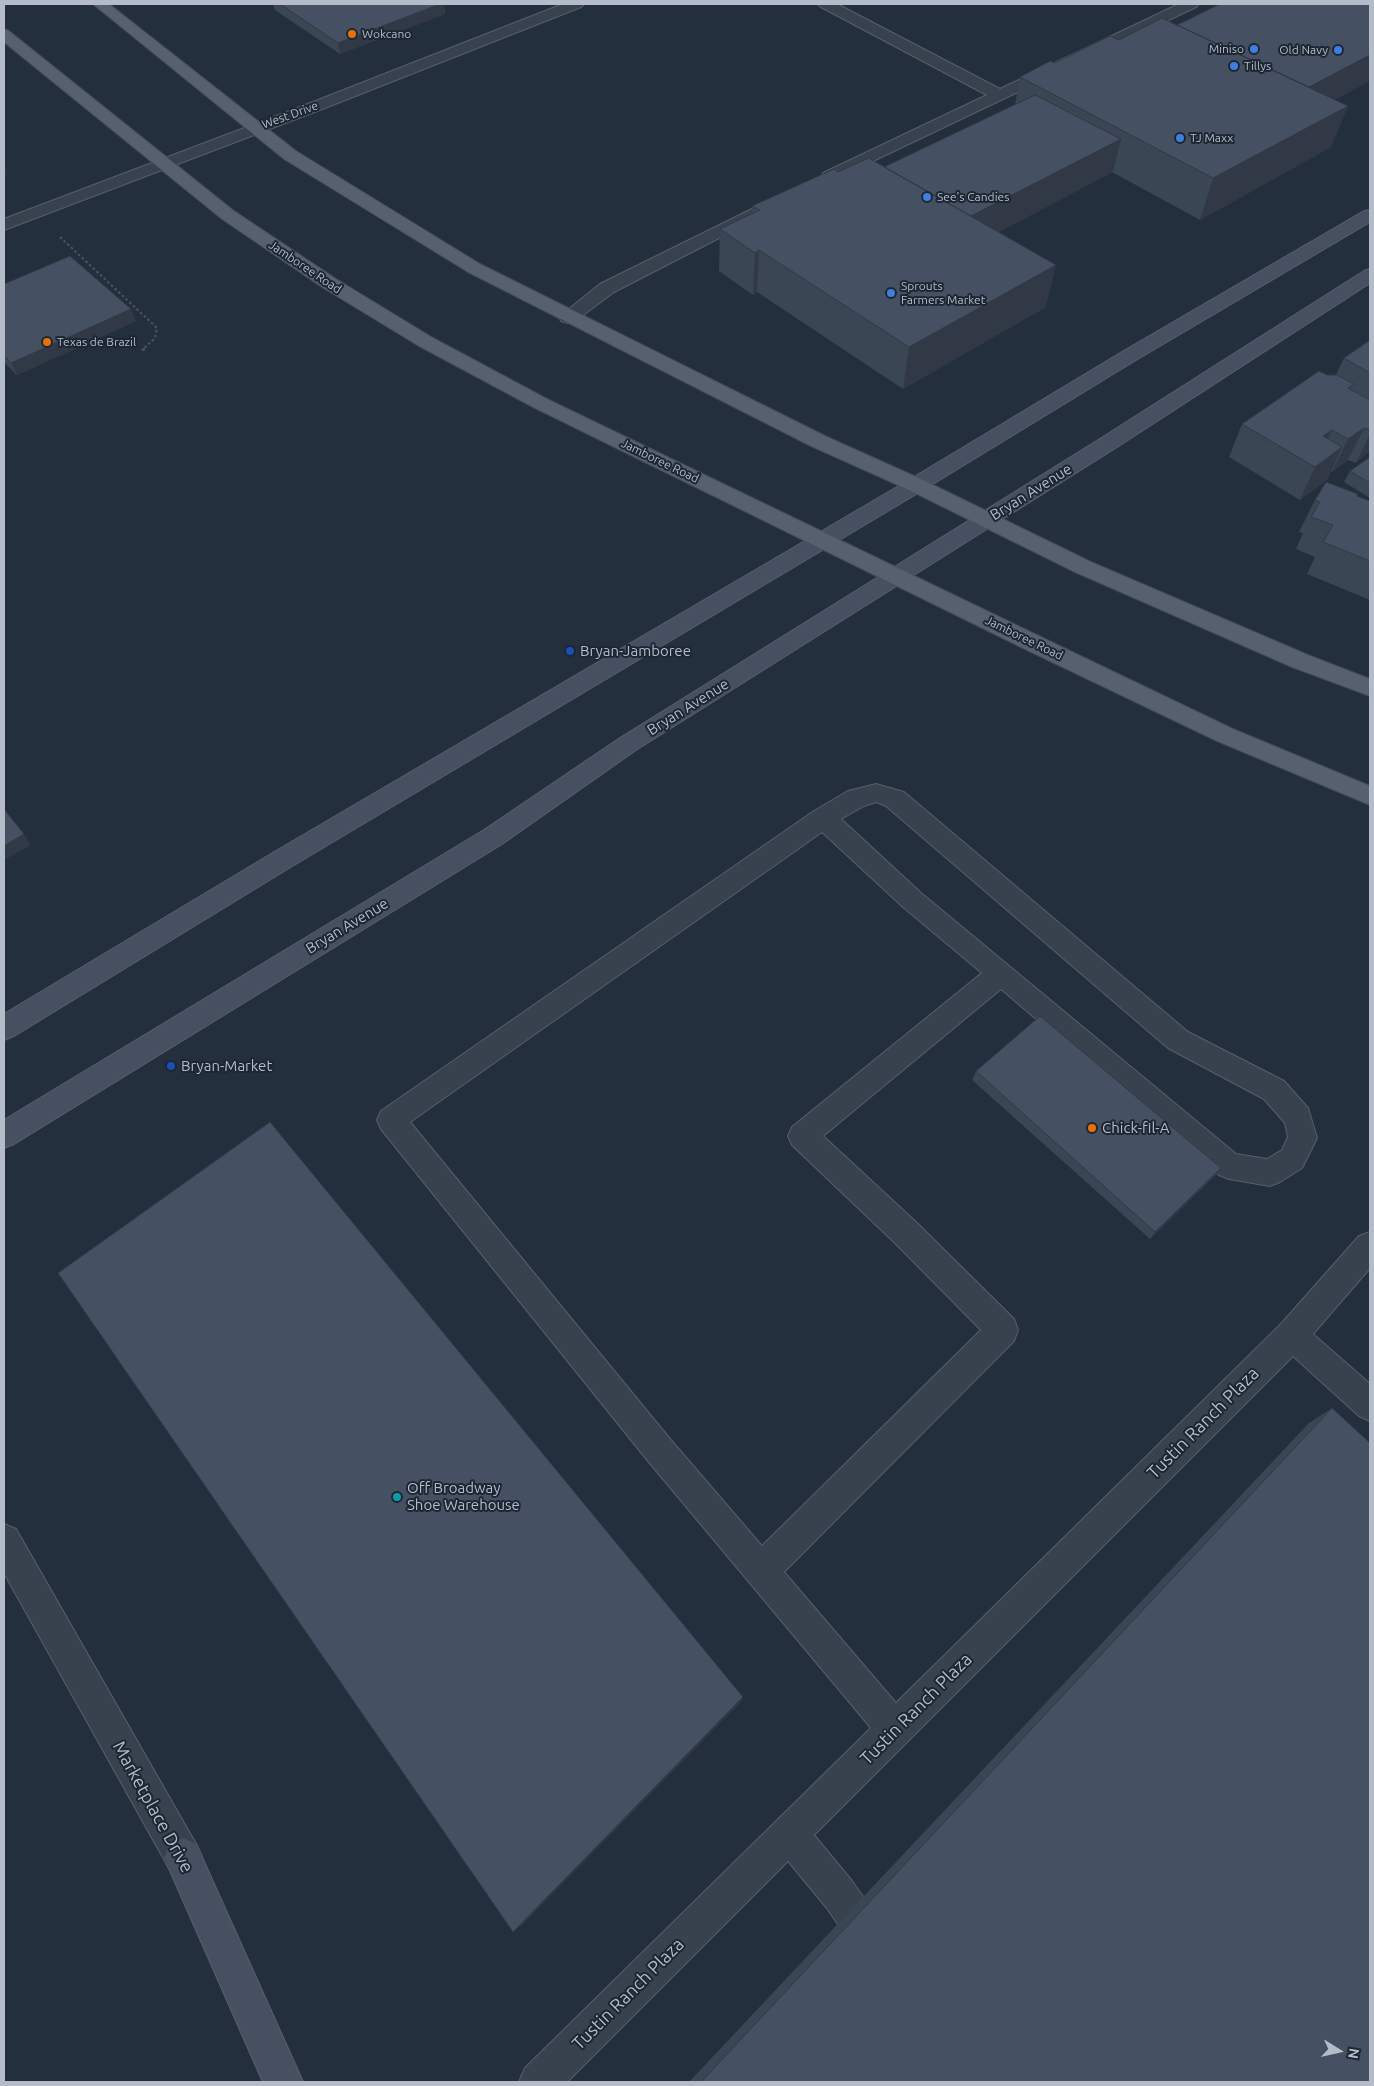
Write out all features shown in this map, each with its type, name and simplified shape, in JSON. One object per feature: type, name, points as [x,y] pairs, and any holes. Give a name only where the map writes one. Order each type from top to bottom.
[{"type":"main road","points":[[100,4],[290,155],[474,268],[568,317],[818,441],[916,485],[1092,571],[1300,661],[1370,688]]},
{"type":"main road","name":"Jamboree Road","points":[[4,34],[162,164],[244,226],[329,283],[426,342],[540,403],[1225,735],[1370,796]]},
{"type":"main road","points":[[4,1028],[285,858],[916,485],[1129,356],[1370,215]]},
{"type":"main road","name":"Bryan Avenue","points":[[4,1136],[494,837],[628,744],[986,520],[1370,275]]},
{"type":"main road","name":"Marketplace Drive","points":[[183,1857],[283,2082]]},
{"type":"street","name":"West Drive","points":[[4,225],[576,4]]},
{"type":"street","points":[[826,4],[999,95]]},
{"type":"street","points":[[818,182],[1190,4]]},
{"type":"street","points":[[568,317],[607,288],[767,207]]},
{"type":"street","points":[[823,818],[912,900],[1229,1166],[1270,1173],[1292,1159],[1303,1138],[1298,1117],[1274,1090],[1178,1040],[895,799],[876,793],[856,798],[823,818],[391,1120],[659,1450],[895,1729]]},
{"type":"street","points":[[762,1570],[1003,1330],[906,1233],[802,1136],[1001,973]]},
{"type":"street","name":"Tustin Ranch Plaza","points":[[539,2082],[1292,1335],[1370,1246]]},
{"type":"street","points":[[1292,1335],[1370,1404]]},
{"type":"street","name":"Marketplace Drive","points":[[4,1541],[183,1857]]},
{"type":"street","points":[[790,1834],[839,1894],[862,1926],[882,1973]]},
{"type":"path","points":[[56,234],[157,328],[155,338],[142,350]]},
{"type":"building","name":"Wokcano","points":[[280,4],[440,4],[338,43]]},
{"type":"building","points":[[1220,4],[1370,4],[1370,55],[1309,87],[1177,25]]},
{"type":"building","points":[[1162,18],[1348,106],[1213,178],[1020,77],[1050,61],[1055,63],[1110,36],[1119,40]]},
{"type":"building","points":[[1035,95],[1121,139],[971,216],[884,167]]},
{"type":"building","points":[[869,158],[1056,265],[909,347],[759,250],[755,253],[720,229],[760,210],[752,206],[834,169],[838,172]]},
{"type":"building","name":"Texas de Brazil","points":[[70,256],[131,309],[11,363],[4,356],[4,284]]},
{"type":"building","points":[[1370,340],[1370,373],[1344,358]]},
{"type":"building","points":[[1319,371],[1327,375],[1337,375],[1354,384],[1348,388],[1370,400],[1370,430],[1364,428],[1348,439],[1332,430],[1323,436],[1342,447],[1315,467],[1242,424]]},
{"type":"building","points":[[1370,457],[1370,483],[1350,471]]},
{"type":"building","points":[[1326,482],[1358,494],[1357,496],[1370,501],[1370,561],[1323,542],[1333,525],[1311,517],[1320,502],[1315,500]]},
{"type":"building","points":[[4,809],[24,834],[4,846]]},
{"type":"building","name":"Chick-fil-A","points":[[1040,1016],[1221,1168],[1155,1232],[976,1071]]},
{"type":"building","name":"Off Broadway Shoe Warehouse","points":[[270,1122],[743,1697],[513,1932],[58,1273]]},
{"type":"building","points":[[1332,1408],[1370,1443],[1370,2082],[701,2082]]},
{"type":"place","name":"Wokcano","points":[[352,34]]},
{"type":"place","name":"Miniso","points":[[1254,49]]},
{"type":"place","name":"Old Navy","points":[[1338,50]]},
{"type":"place","name":"Tillys","points":[[1234,66]]},
{"type":"place","name":"TJ Maxx","points":[[1180,138]]},
{"type":"place","name":"See's Candies","points":[[927,197]]},
{"type":"place","name":"Sprouts Farmers Market","points":[[891,293]]},
{"type":"place","name":"Texas de Brazil","points":[[47,342]]},
{"type":"place","name":"Bryan-Jamboree","points":[[570,651]]},
{"type":"place","name":"Bryan-Market","points":[[171,1066]]},
{"type":"place","name":"Chick-fil-A","points":[[1092,1128]]},
{"type":"place","name":"Off Broadway Shoe Warehouse","points":[[397,1497]]}]
